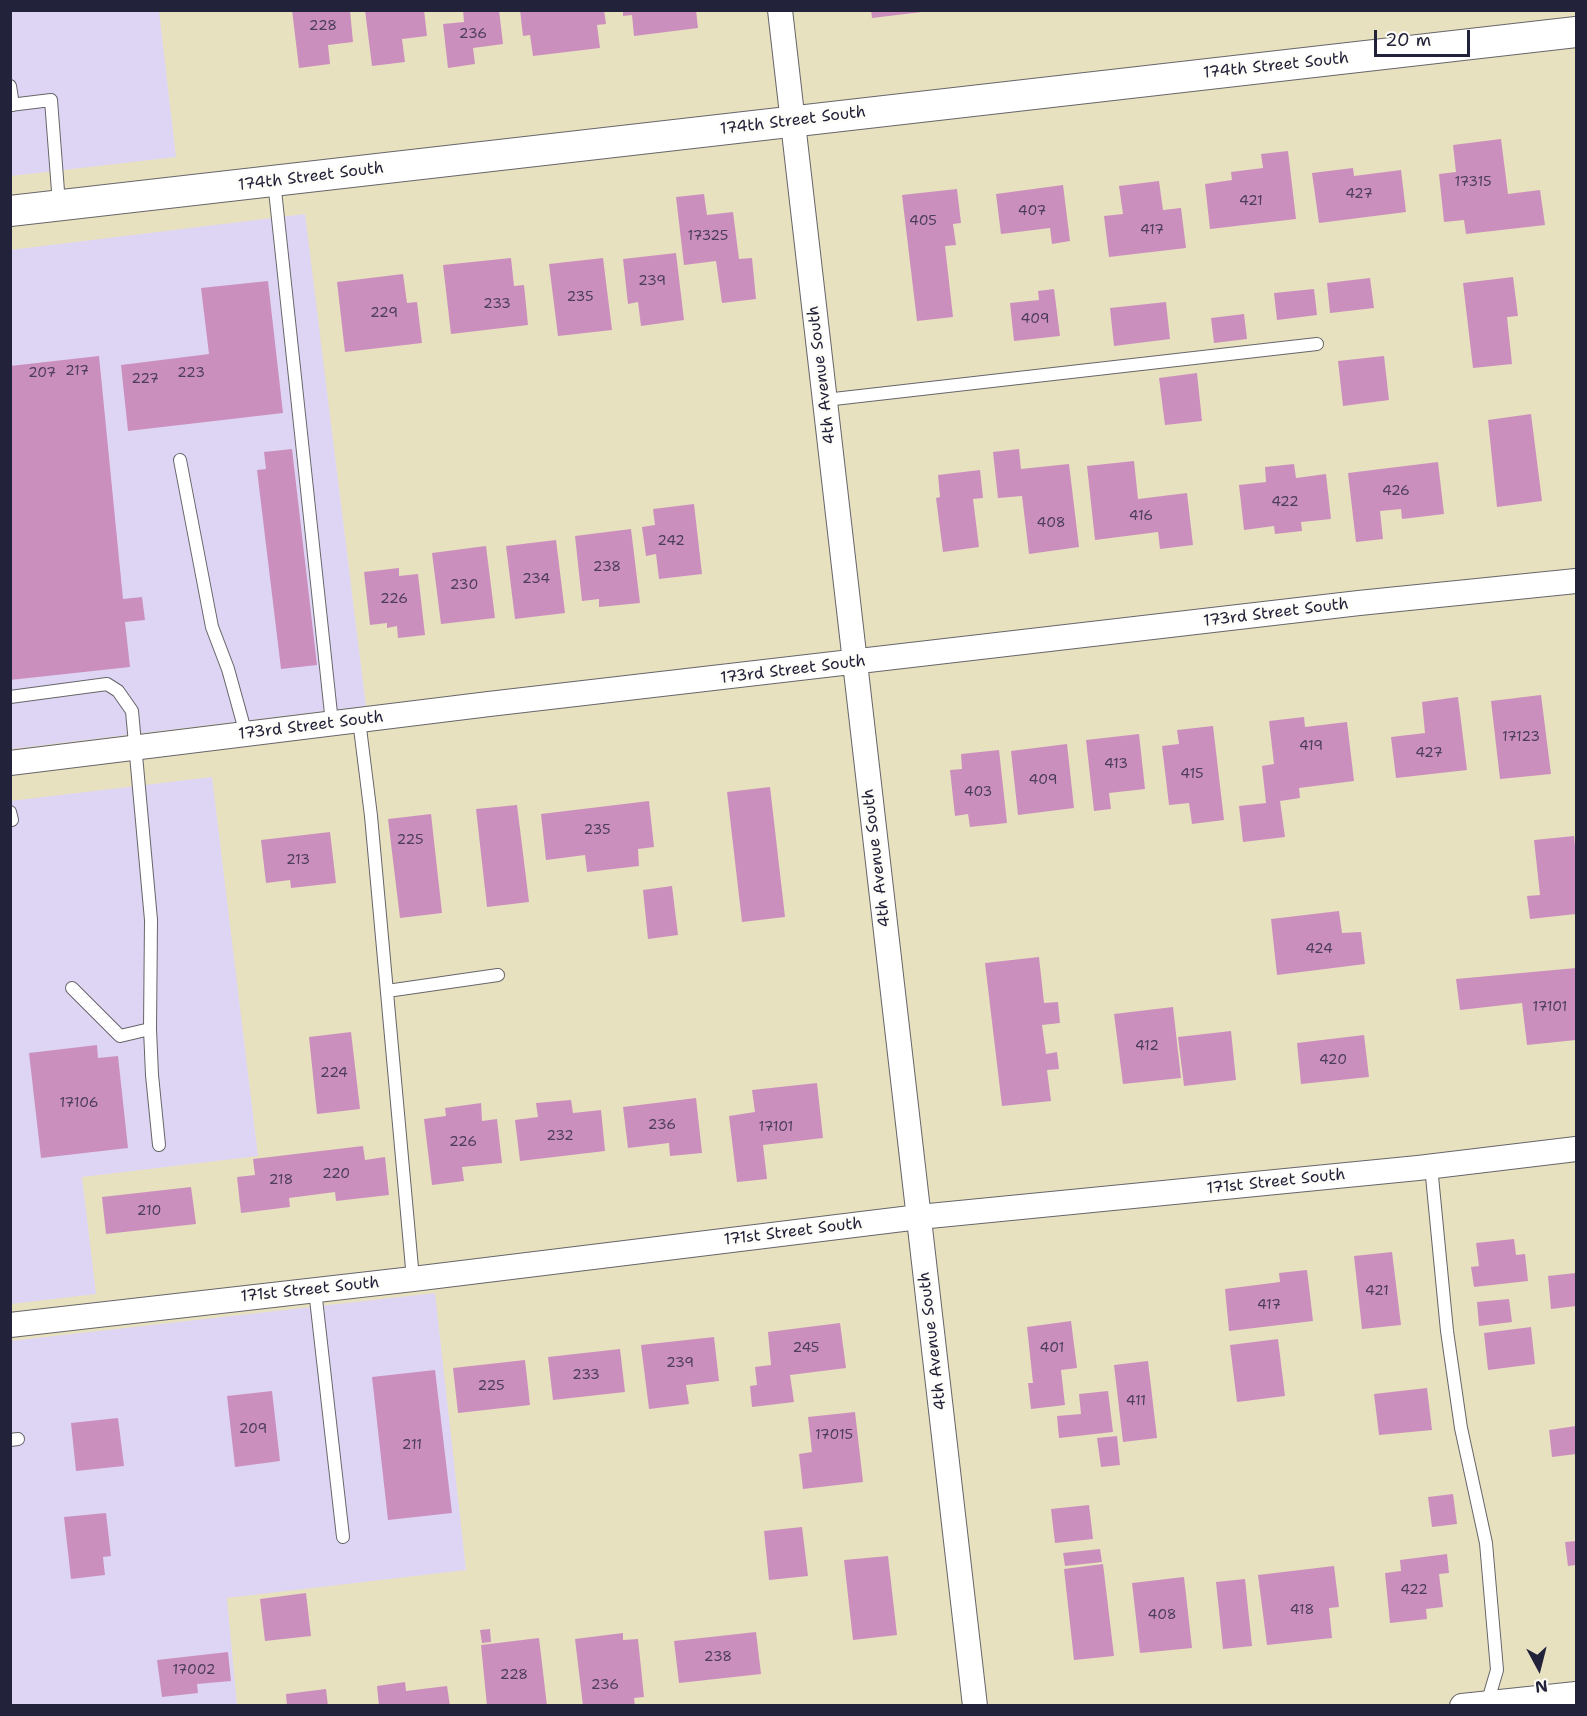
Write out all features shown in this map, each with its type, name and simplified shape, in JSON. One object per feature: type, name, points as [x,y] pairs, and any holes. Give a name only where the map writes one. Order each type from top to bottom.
[{"type":"street","name":"4th Avenue South","points":[[780,10],[975,1706]]},
{"type":"street","name":"174th Street South","points":[[10,211],[1576,32]]},
{"type":"street","name":"173rd Street South","points":[[10,762],[1359,603],[1576,581]]},
{"type":"street","name":"171st Street South","points":[[10,1324],[413,1279],[918,1217],[1431,1166],[1576,1149]]},
{"type":"street","points":[[1462,1706],[1576,1694]]},
{"type":"lane","points":[[10,86],[12,105],[51,100],[60,206]]},
{"type":"lane","points":[[274,181],[332,723]]},
{"type":"lane","points":[[825,400],[1317,344]]},
{"type":"lane","points":[[180,460],[212,627],[228,669],[246,734]]},
{"type":"lane","points":[[10,697],[107,684],[118,691],[132,711],[151,920],[150,1029],[159,1146]]},
{"type":"lane","points":[[359,720],[371,816],[413,1279]]},
{"type":"lane","points":[[387,991],[498,975]]},
{"type":"lane","points":[[72,988],[120,1036],[150,1029]]},
{"type":"lane","points":[[1431,1166],[1447,1331],[1461,1428],[1486,1542],[1497,1670],[1487,1704]]},
{"type":"lane","points":[[315,1290],[344,1538]]},
{"type":"shaded area","points":[[10,11],[159,11],[176,157],[11,176]]},
{"type":"shaded area","points":[[305,214],[366,706],[11,749],[10,250]]},
{"type":"shaded area","points":[[212,777],[258,1156],[82,1177],[96,1294],[11,1304],[10,801]]},
{"type":"shaded area","points":[[435,1293],[466,1570],[227,1598],[237,1705],[11,1705],[10,1341]]},
{"type":"building","points":[[292,10],[350,10],[353,42],[328,45],[330,64],[299,68]]},
{"type":"building","points":[[365,10],[424,10],[427,36],[402,39],[405,62],[372,66]]},
{"type":"building","points":[[463,10],[499,10],[503,44],[473,48],[475,64],[448,68],[443,24],[464,22]]},
{"type":"building","points":[[520,10],[604,10],[606,24],[597,25],[600,48],[533,56],[530,35],[523,36]]},
{"type":"building","points":[[623,10],[696,10],[698,28],[634,36],[632,15],[623,16]]},
{"type":"building","points":[[871,10],[922,10],[922,12],[872,18]]},
{"type":"building","points":[[1501,139],[1508,194],[1540,190],[1545,225],[1466,234],[1464,220],[1444,222],[1439,174],[1456,172],[1453,145]]},
{"type":"building","points":[[1288,151],[1296,219],[1210,229],[1205,184],[1232,180],[1231,172],[1263,168],[1261,154]]},
{"type":"building","points":[[1353,168],[1354,176],[1401,170],[1406,212],[1319,223],[1312,173]]},
{"type":"building","points":[[1159,181],[1163,210],[1181,208],[1186,248],[1109,257],[1104,216],[1123,214],[1119,186]]},
{"type":"building","points":[[1063,185],[1070,241],[1052,244],[1050,228],[1001,234],[996,194]]},
{"type":"building","points":[[957,189],[961,223],[953,224],[956,245],[945,246],[953,317],[917,321],[902,195]]},
{"type":"building","points":[[704,194],[707,215],[733,212],[739,259],[752,258],[756,299],[722,303],[716,261],[684,265],[676,197]]},
{"type":"building","points":[[676,253],[684,320],[641,326],[638,302],[628,304],[623,259]]},
{"type":"building","points":[[511,258],[514,286],[524,285],[528,325],[451,334],[443,265]]},
{"type":"building","points":[[603,258],[612,330],[558,336],[549,264]]},
{"type":"building","points":[[403,274],[407,303],[417,302],[422,343],[345,352],[337,282]]},
{"type":"building","points":[[1513,277],[1518,316],[1507,317],[1512,364],[1473,368],[1463,283]]},
{"type":"building","points":[[1370,278],[1374,308],[1330,313],[1327,283]]},
{"type":"building","points":[[268,281],[283,413],[128,431],[121,365],[209,354],[201,288]]},
{"type":"building","points":[[1054,289],[1060,336],[1014,341],[1010,303],[1039,300],[1038,291]]},
{"type":"building","points":[[1314,289],[1317,315],[1277,320],[1274,293]]},
{"type":"building","points":[[1166,302],[1170,339],[1114,346],[1110,308]]},
{"type":"building","points":[[1244,314],[1247,339],[1214,343],[1211,318]]},
{"type":"building","points":[[99,356],[123,599],[142,597],[145,620],[125,622],[130,667],[10,680],[10,366]]},
{"type":"building","points":[[1384,356],[1389,400],[1343,406],[1338,361]]},
{"type":"building","points":[[1197,373],[1202,421],[1165,425],[1159,378]]},
{"type":"building","points":[[1531,414],[1542,501],[1497,507],[1488,420]]},
{"type":"building","points":[[292,449],[317,665],[281,669],[257,470],[266,469],[264,452]]},
{"type":"building","points":[[1019,449],[1021,469],[1069,464],[1079,547],[1029,554],[1022,496],[998,498],[993,452]]},
{"type":"building","points":[[1134,461],[1138,499],[1187,493],[1193,545],[1160,549],[1158,532],[1095,540],[1087,466]]},
{"type":"building","points":[[1438,462],[1444,514],[1402,519],[1401,509],[1380,511],[1383,539],[1356,542],[1348,473]]},
{"type":"building","points":[[1294,464],[1296,478],[1326,474],[1331,519],[1301,522],[1302,531],[1275,534],[1274,526],[1244,530],[1239,485],[1266,482],[1265,467]]},
{"type":"building","points":[[980,470],[983,498],[973,499],[979,547],[943,552],[936,498],[940,497],[938,475]]},
{"type":"building","points":[[694,504],[702,574],[659,579],[656,554],[646,556],[642,527],[655,525],[653,509]]},
{"type":"building","points":[[631,529],[640,603],[599,607],[599,599],[582,601],[575,536]]},
{"type":"building","points":[[556,540],[565,613],[515,619],[506,546]]},
{"type":"building","points":[[486,546],[495,618],[441,624],[432,553]]},
{"type":"building","points":[[399,568],[399,576],[418,574],[425,635],[398,638],[397,626],[387,628],[387,623],[370,625],[364,572]]},
{"type":"building","points":[[1541,695],[1551,774],[1500,779],[1491,701]]},
{"type":"building","points":[[1458,697],[1467,770],[1396,778],[1391,737],[1425,733],[1422,702]]},
{"type":"building","points":[[1304,717],[1305,727],[1347,722],[1354,781],[1299,788],[1300,798],[1280,801],[1285,837],[1243,842],[1239,806],[1266,803],[1262,766],[1274,764],[1269,721]]},
{"type":"building","points":[[1213,726],[1224,820],[1192,824],[1189,803],[1169,805],[1162,746],[1179,744],[1177,730]]},
{"type":"building","points":[[1139,734],[1145,789],[1109,793],[1111,809],[1094,811],[1086,740]]},
{"type":"building","points":[[1067,744],[1074,808],[1018,815],[1011,751]]},
{"type":"building","points":[[999,750],[1007,823],[970,827],[968,814],[955,816],[950,770],[962,769],[961,754]]},
{"type":"building","points":[[770,787],[785,917],[742,922],[727,792]]},
{"type":"building","points":[[649,801],[654,847],[638,849],[639,866],[587,872],[585,855],[546,860],[541,814]]},
{"type":"building","points":[[517,805],[529,902],[487,907],[476,809]]},
{"type":"building","points":[[431,814],[442,913],[400,918],[388,819]]},
{"type":"building","points":[[330,832],[336,883],[291,888],[290,880],[266,883],[261,840]]},
{"type":"building","points":[[1574,836],[1576,914],[1530,919],[1527,896],[1540,895],[1534,840]]},
{"type":"building","points":[[672,886],[678,935],[648,939],[643,890]]},
{"type":"building","points":[[1339,911],[1342,933],[1361,932],[1365,964],[1277,975],[1271,919]]},
{"type":"building","points":[[1039,957],[1044,1003],[1058,1002],[1060,1023],[1042,1025],[1046,1054],[1057,1052],[1059,1069],[1047,1070],[1051,1101],[1002,1106],[985,963]]},
{"type":"building","points":[[1576,968],[1576,1040],[1527,1045],[1522,1003],[1460,1010],[1456,979]]},
{"type":"building","points":[[1173,1007],[1181,1078],[1123,1084],[1114,1014]]},
{"type":"building","points":[[1231,1031],[1236,1080],[1184,1086],[1178,1037]]},
{"type":"building","points":[[351,1032],[360,1109],[317,1114],[309,1037]]},
{"type":"building","points":[[1364,1035],[1369,1077],[1301,1084],[1297,1043]]},
{"type":"building","points":[[97,1045],[98,1058],[118,1056],[128,1148],[41,1158],[29,1053]]},
{"type":"building","points":[[817,1083],[823,1138],[763,1145],[767,1179],[737,1182],[729,1116],[755,1112],[752,1090]]},
{"type":"building","points":[[696,1098],[702,1153],[670,1156],[669,1143],[628,1148],[623,1107]]},
{"type":"building","points":[[571,1100],[573,1113],[601,1110],[605,1151],[520,1161],[515,1120],[538,1117],[536,1103]]},
{"type":"building","points":[[481,1103],[482,1121],[497,1119],[502,1163],[462,1167],[464,1181],[432,1185],[424,1119],[446,1116],[445,1108]]},
{"type":"building","points":[[363,1146],[365,1160],[385,1157],[389,1195],[336,1201],[335,1192],[289,1198],[290,1207],[241,1213],[237,1177],[255,1175],[253,1159]]},
{"type":"building","points":[[191,1187],[196,1224],[106,1234],[102,1197]]},
{"type":"building","points":[[1514,1239],[1516,1255],[1525,1254],[1528,1281],[1474,1287],[1471,1267],[1479,1266],[1476,1243]]},
{"type":"building","points":[[1392,1252],[1401,1325],[1362,1329],[1354,1256]]},
{"type":"building","points":[[1307,1270],[1313,1321],[1229,1331],[1225,1289],[1280,1282],[1279,1273]]},
{"type":"building","points":[[1576,1273],[1576,1306],[1551,1309],[1548,1276]]},
{"type":"building","points":[[1509,1299],[1512,1322],[1479,1326],[1477,1302]]},
{"type":"building","points":[[1071,1321],[1077,1368],[1061,1370],[1065,1405],[1031,1409],[1028,1383],[1033,1383],[1027,1327]]},
{"type":"building","points":[[840,1323],[846,1368],[790,1375],[794,1402],[752,1407],[750,1386],[757,1385],[755,1367],[771,1365],[768,1332]]},
{"type":"building","points":[[1531,1327],[1535,1364],[1488,1370],[1484,1333]]},
{"type":"building","points":[[714,1337],[719,1381],[686,1385],[689,1404],[649,1409],[641,1345]]},
{"type":"building","points":[[1278,1339],[1285,1396],[1237,1402],[1230,1345]]},
{"type":"building","points":[[620,1349],[625,1392],[553,1400],[548,1357]]},
{"type":"building","points":[[525,1360],[530,1405],[458,1413],[453,1368]]},
{"type":"building","points":[[1148,1361],[1157,1438],[1123,1442],[1114,1365]]},
{"type":"building","points":[[435,1370],[452,1513],[388,1520],[372,1377]]},
{"type":"building","points":[[1427,1388],[1432,1430],[1379,1435],[1374,1394]]},
{"type":"building","points":[[272,1391],[280,1461],[235,1467],[227,1396]]},
{"type":"building","points":[[1108,1391],[1113,1432],[1059,1438],[1057,1416],[1081,1414],[1079,1394]]},
{"type":"building","points":[[855,1412],[863,1482],[803,1489],[799,1454],[812,1452],[808,1417]]},
{"type":"building","points":[[118,1418],[124,1466],[76,1471],[71,1423]]},
{"type":"building","points":[[1576,1426],[1576,1454],[1552,1457],[1549,1430]]},
{"type":"building","points":[[1117,1436],[1120,1465],[1101,1467],[1097,1438]]},
{"type":"building","points":[[1453,1494],[1457,1524],[1432,1527],[1428,1497]]},
{"type":"building","points":[[1089,1505],[1093,1539],[1055,1543],[1051,1509]]},
{"type":"building","points":[[106,1513],[111,1556],[103,1557],[105,1575],[71,1579],[64,1517]]},
{"type":"building","points":[[802,1527],[808,1576],[769,1580],[764,1531]]},
{"type":"building","points":[[1576,1541],[1576,1565],[1568,1566],[1565,1542]]},
{"type":"building","points":[[1100,1549],[1102,1562],[1065,1566],[1063,1553]]},
{"type":"building","points":[[1447,1554],[1449,1573],[1439,1574],[1443,1607],[1426,1609],[1427,1619],[1390,1623],[1385,1573],[1401,1571],[1400,1560]]},
{"type":"building","points":[[888,1556],[897,1635],[853,1640],[844,1560]]},
{"type":"building","points":[[1103,1564],[1114,1656],[1074,1660],[1064,1569]]},
{"type":"building","points":[[1334,1566],[1339,1607],[1329,1608],[1332,1638],[1267,1645],[1258,1575]]},
{"type":"building","points":[[1184,1577],[1192,1648],[1140,1653],[1132,1583]]},
{"type":"building","points":[[1245,1579],[1252,1646],[1223,1649],[1216,1582]]},
{"type":"building","points":[[306,1593],[311,1636],[265,1641],[260,1599]]},
{"type":"building","points":[[490,1629],[491,1642],[482,1643],[480,1630]]},
{"type":"building","points":[[756,1632],[761,1674],[679,1683],[674,1641]]},
{"type":"building","points":[[623,1633],[623,1640],[638,1639],[644,1697],[634,1698],[635,1706],[583,1706],[575,1639]]},
{"type":"building","points":[[539,1638],[547,1706],[487,1706],[481,1645]]},
{"type":"building","points":[[228,1652],[231,1681],[197,1684],[198,1693],[162,1697],[157,1660]]},
{"type":"building","points":[[405,1682],[406,1691],[447,1686],[450,1706],[379,1706],[377,1686]]},
{"type":"building","points":[[326,1689],[328,1706],[287,1706],[286,1694]]}]
